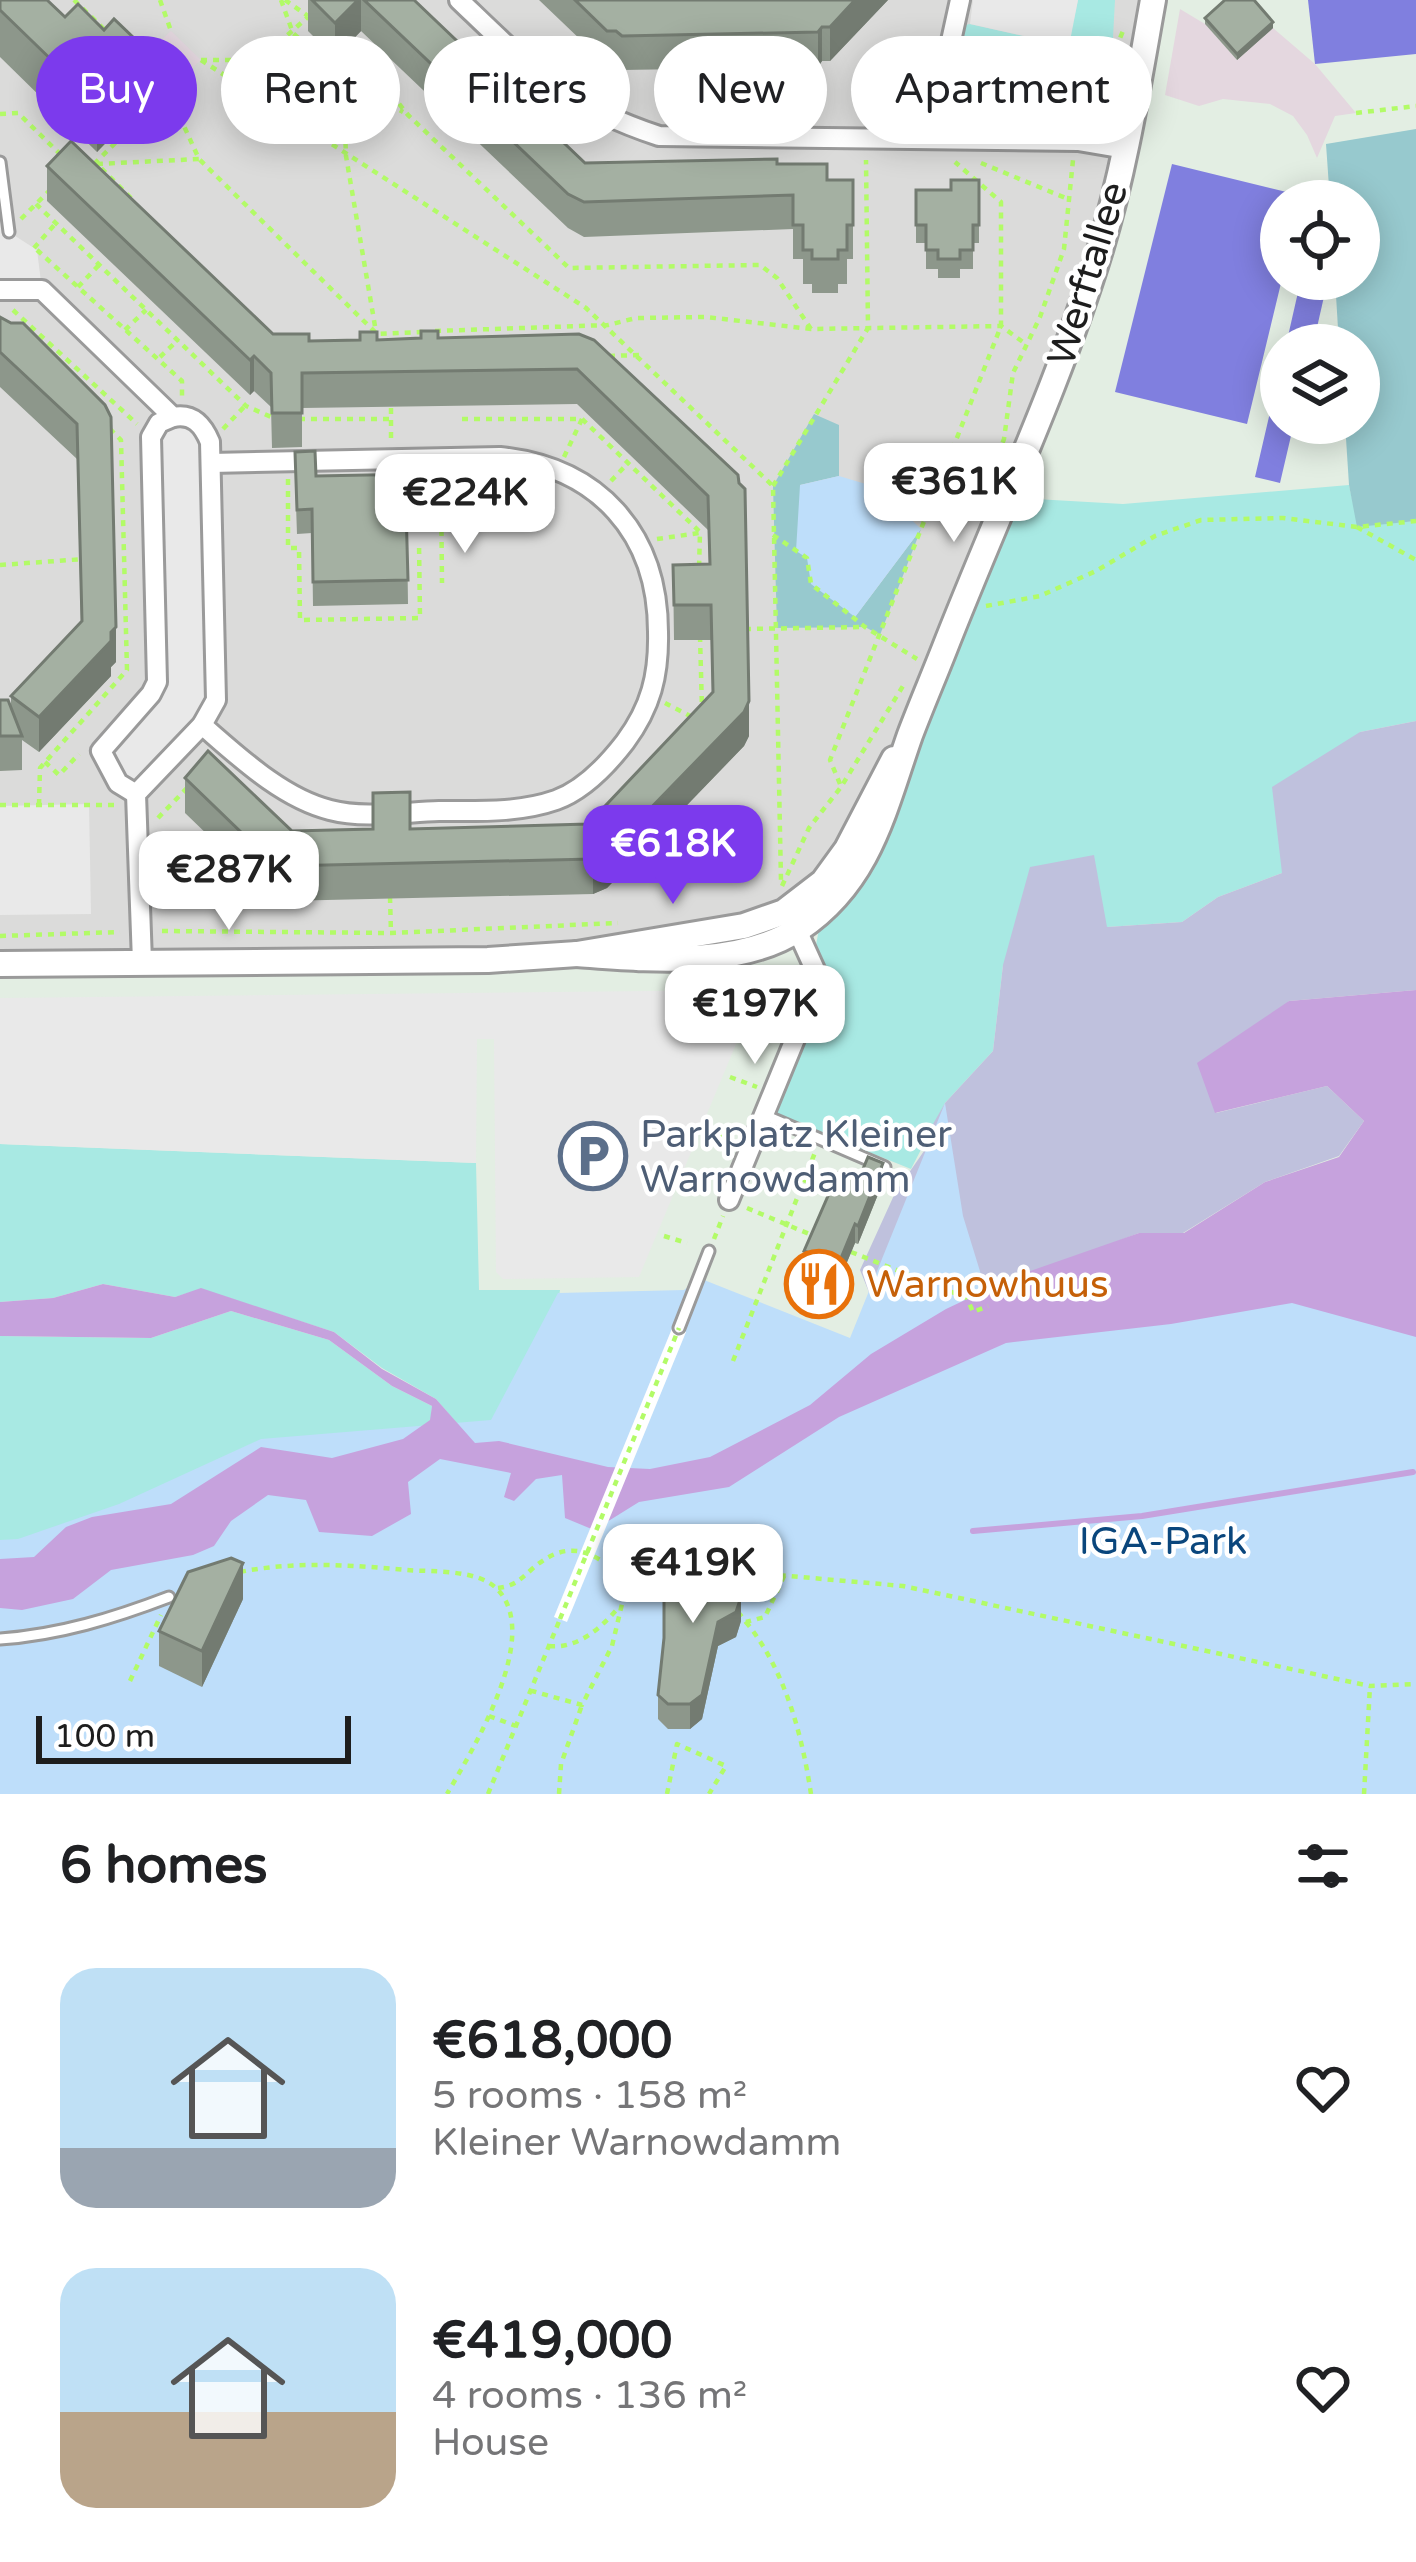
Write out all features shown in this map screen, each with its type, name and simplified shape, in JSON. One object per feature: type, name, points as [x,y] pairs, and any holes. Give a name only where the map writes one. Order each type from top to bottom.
[{"type":"street","points":[[459,0],[555,88],[621,123],[659,136],[851,137]]},
{"type":"street","points":[[952,36],[960,0]]},
{"type":"street","name":"Werftallee","points":[[1147,36],[1153,0]]},
{"type":"street","points":[[1096,144],[1125,149]]},
{"type":"street","name":"Werftallee","points":[[790,921],[834,869],[884,772],[909,738],[1064,356],[1100,248],[1126,144]]},
{"type":"street","points":[[0,294],[42,290],[177,416],[204,427],[211,442],[217,700],[202,725],[136,794],[142,962]]},
{"type":"street","points":[[136,794],[109,772],[101,752],[157,682],[151,437],[159,423],[177,416]]},
{"type":"street","points":[[202,725],[303,801],[334,811],[497,810],[560,799],[592,777],[630,735],[652,696],[659,656],[658,596],[639,542],[599,494],[559,468],[500,457],[211,463]]},
{"type":"street","points":[[0,964],[315,964],[577,954],[790,921],[817,974],[797,1038],[729,1200]]},
{"type":"lane","points":[[0,162],[9,232]]},
{"type":"lane","points":[[764,1115],[885,1167]]},
{"type":"lane","points":[[679,1328],[709,1251]]},
{"type":"lane","points":[[0,1640],[118,1617],[169,1597]]},
{"type":"path","points":[[74,0],[112,36]]},
{"type":"path","points":[[160,0],[171,31]]},
{"type":"path","points":[[283,0],[308,16]]},
{"type":"path","points":[[283,0],[295,36]]},
{"type":"path","points":[[316,8],[259,60],[201,60],[608,325],[773,486]]},
{"type":"path","points":[[1120,36],[1125,26]]},
{"type":"path","points":[[341,33],[344,36]]},
{"type":"path","points":[[97,164],[168,91],[199,159],[376,334],[608,325],[636,318],[706,316],[811,329],[1001,326],[1027,345]]},
{"type":"path","points":[[400,104],[569,268],[760,265],[777,278],[811,329]]},
{"type":"path","points":[[1356,113],[1416,106]]},
{"type":"path","points":[[400,111],[408,115]]},
{"type":"path","points":[[0,114],[18,113],[72,166]]},
{"type":"path","points":[[346,144],[376,334]]},
{"type":"path","points":[[986,483],[1004,439],[1013,373],[1064,248],[1077,144]]},
{"type":"path","points":[[85,165],[199,159]]},
{"type":"path","points":[[773,535],[807,558],[811,584],[865,627],[917,659],[893,706],[809,828],[782,887],[773,535],[773,486],[868,328],[866,160]]},
{"type":"path","points":[[841,787],[830,760],[1001,326],[1001,202],[955,162]]},
{"type":"path","points":[[980,163],[1068,199]]},
{"type":"path","points":[[97,164],[131,198]]},
{"type":"path","points":[[9,232],[60,179]]},
{"type":"path","points":[[36,204],[245,406],[277,420],[391,419]]},
{"type":"path","points":[[56,223],[35,249],[182,380],[177,416]]},
{"type":"path","points":[[78,287],[99,265]]},
{"type":"path","points":[[0,294],[151,437]]},
{"type":"path","points":[[125,330],[146,310]]},
{"type":"path","points":[[390,333],[390,346]]},
{"type":"path","points":[[158,359],[178,340]]},
{"type":"path","points":[[594,356],[639,355]]},
{"type":"path","points":[[211,442],[245,406]]},
{"type":"path","points":[[391,407],[392,460]]},
{"type":"path","points":[[463,419],[582,419],[700,532],[698,575]]},
{"type":"path","points":[[559,468],[582,419]]},
{"type":"path","points":[[39,805],[40,768],[127,670],[122,440],[105,424]]},
{"type":"path","points":[[288,461],[288,548],[299,548],[300,620],[421,618],[419,542]]},
{"type":"path","points":[[599,494],[628,463]]},
{"type":"path","points":[[441,482],[442,583]]},
{"type":"path","points":[[403,483],[519,483]]},
{"type":"path","points":[[963,602],[993,607],[1040,596],[1112,563],[1155,536],[1201,520],[1283,518],[1358,526],[1416,521]]},
{"type":"path","points":[[1358,526],[1416,560]]},
{"type":"path","points":[[639,542],[700,532]]},
{"type":"path","points":[[106,558],[154,558]]},
{"type":"path","points":[[0,565],[86,559]]},
{"type":"path","points":[[739,629],[865,627]]},
{"type":"path","points":[[652,696],[702,723]]},
{"type":"path","points":[[45,762],[58,775],[79,754]]},
{"type":"path","points":[[153,824],[192,782]]},
{"type":"path","points":[[0,805],[114,805]]},
{"type":"path","points":[[390,891],[391,933]]},
{"type":"path","points":[[157,931],[391,933],[633,924]]},
{"type":"path","points":[[0,935],[122,932]]},
{"type":"path","points":[[750,1024],[797,1038]]},
{"type":"path","points":[[730,1077],[773,1093]]},
{"type":"path","points":[[708,1130],[731,1138]]},
{"type":"path","points":[[733,1361],[820,1140]]},
{"type":"path","points":[[686,1183],[708,1190]]},
{"type":"path","points":[[709,1251],[729,1200],[819,1239]]},
{"type":"path","points":[[664,1236],[687,1243]]},
{"type":"path","points":[[851,1252],[967,1298],[973,1312],[988,1306]]},
{"type":"path","points":[[488,1794],[679,1328]]},
{"type":"path","points":[[497,1588],[513,1586],[549,1554],[572,1550],[598,1556],[634,1586]]},
{"type":"path","points":[[225,1575],[261,1568],[350,1564],[456,1574],[497,1588],[513,1615],[512,1642],[489,1716],[446,1794]]},
{"type":"path","points":[[549,1646],[563,1646],[591,1634],[634,1586],[651,1575],[692,1570]]},
{"type":"path","points":[[722,1586],[714,1570],[903,1586],[1370,1686],[1416,1684]]},
{"type":"path","points":[[746,1622],[765,1617],[785,1574]]},
{"type":"path","points":[[130,1681],[169,1597]]},
{"type":"path","points":[[730,1601],[764,1644],[803,1741],[811,1794]]},
{"type":"path","points":[[559,1794],[561,1764],[582,1705],[612,1646],[622,1604]]},
{"type":"path","points":[[1364,1794],[1370,1686]]},
{"type":"path","points":[[532,1691],[582,1705]]},
{"type":"path","points":[[489,1716],[516,1726]]},
{"type":"path","points":[[667,1794],[677,1744],[726,1766],[709,1794]]},
{"type":"shaded area","points":[[0,0],[1153,0],[1146,36],[851,36],[851,144],[1125,144],[1117,187],[909,738],[777,940],[0,964]]},
{"type":"shaded area","points":[[973,0],[1078,0],[1071,36],[1024,36],[970,24]]},
{"type":"shaded area","points":[[1078,0],[1115,0],[1113,36],[1070,36]]},
{"type":"shaded area","points":[[1308,0],[1416,0],[1416,54],[1315,64]]},
{"type":"shaded area","points":[[1180,9],[1205,24],[1237,60],[1273,28],[1315,64],[1356,113],[1335,116],[1317,158],[1293,116],[1270,104],[1223,99],[1199,106],[1165,95]]},
{"type":"shaded area","points":[[970,24],[1023,36],[952,36],[954,27]]},
{"type":"shaded area","points":[[1416,129],[1416,521],[1357,527],[1346,444],[1380,444],[1380,324],[1338,324],[1336,300],[1380,300],[1380,180],[1329,180],[1326,144]]},
{"type":"shaded area","points":[[1172,164],[1260,185],[1260,300],[1277,300],[1271,324],[1260,324],[1260,370],[1247,424],[1115,392]]},
{"type":"shaded area","points":[[0,200],[7,200],[9,232],[37,250],[42,290],[0,290]]},
{"type":"shaded area","points":[[1296,300],[1323,300],[1318,324],[1291,324]]},
{"type":"shaded area","points":[[814,414],[839,425],[839,476],[800,485],[807,558],[855,617],[921,529],[880,635],[865,627],[777,628],[773,486]]},
{"type":"shaded area","points":[[159,423],[204,427],[216,700],[136,794],[118,783],[108,740],[151,694]]},
{"type":"shaded area","points":[[1263,444],[1289,444],[1280,483],[1255,477]]},
{"type":"shaded area","points":[[1349,485],[1358,526],[1416,521],[1416,721],[1360,732],[1282,873],[1218,897],[1182,922],[1107,927],[1003,965],[993,1051],[945,1103],[911,1169],[774,1114],[826,982],[816,945],[819,929],[886,831],[1018,498],[1123,504]]},
{"type":"shaded area","points":[[1416,721],[1416,990],[1289,1001],[1216,1113],[1327,1086],[1364,1121],[1339,1156],[1265,1182],[1183,1233],[1139,1233],[964,1300],[879,1317],[860,1270],[895,1193],[924,1151],[945,1103],[993,1051],[1003,965],[1030,867],[1094,855],[1107,927],[1182,922],[1218,897],[1282,873],[1272,787],[1360,732]]},
{"type":"shaded area","points":[[89,804],[91,914],[0,915],[0,806]]},
{"type":"shaded area","points":[[745,990],[744,1025],[639,1277],[503,1279],[496,1272],[494,1039],[477,1039],[476,1163],[0,1144],[0,998]]},
{"type":"shaded area","points":[[1416,990],[1416,1337],[1292,1303],[1171,1324],[1006,1343],[839,1417],[729,1487],[639,1502],[594,1530],[565,1518],[562,1475],[536,1479],[514,1501],[504,1497],[511,1473],[440,1459],[408,1482],[411,1514],[372,1536],[319,1532],[306,1500],[268,1495],[231,1521],[214,1546],[193,1555],[111,1570],[73,1599],[22,1610],[0,1608],[0,1559],[34,1557],[66,1527],[92,1517],[171,1504],[261,1447],[332,1458],[403,1439],[430,1420],[432,1406],[392,1386],[329,1340],[231,1311],[151,1338],[0,1336],[0,1302],[53,1298],[103,1284],[175,1297],[201,1288],[334,1332],[382,1369],[436,1399],[475,1443],[499,1441],[608,1467],[650,1469],[710,1457],[810,1405],[871,1354],[946,1309],[1016,1276],[1139,1233],[1184,1233],[1265,1182],[1339,1157],[1364,1121],[1327,1086],[1215,1113],[1197,1063],[1289,1001]]},
{"type":"shaded area","points":[[0,1144],[476,1163],[479,1290],[560,1290],[558,1303],[681,1303],[474,1443],[436,1399],[382,1368],[334,1332],[201,1289],[175,1297],[103,1284],[53,1298],[0,1302]]},
{"type":"shaded area","points":[[231,1311],[329,1340],[392,1386],[432,1406],[431,1420],[403,1439],[0,1559],[0,1336],[151,1338]]},
{"type":"green space","points":[[839,476],[879,488],[921,529],[855,617],[811,584],[807,558],[796,551],[800,485]]},
{"type":"green space","name":"IGA-Park","points":[[945,1103],[963,1216],[995,1320],[1416,1255],[1416,1794],[0,1794],[0,1540],[18,1539],[119,1504],[261,1439],[491,1420],[558,1293],[684,1290],[699,1278],[850,1338]]},
{"type":"pier","points":[[673,1326],[686,1332],[567,1622],[554,1617]]},
{"type":"building","points":[[0,0],[47,0],[65,17],[78,4],[104,30],[114,19],[132,36],[36,36],[36,45],[0,10]]},
{"type":"building","points":[[312,0],[358,0],[335,23]]},
{"type":"building","points":[[364,0],[414,0],[452,36],[424,36],[424,57]]},
{"type":"building","points":[[575,0],[855,0],[830,27],[818,32],[622,36],[607,31]]},
{"type":"building","points":[[1225,0],[1254,0],[1273,22],[1237,54],[1205,18]]},
{"type":"building","points":[[68,144],[74,144],[273,334],[309,334],[309,341],[360,340],[360,332],[377,332],[377,340],[421,338],[421,331],[438,331],[438,338],[579,334],[594,340],[738,475],[745,489],[749,701],[744,712],[607,853],[593,859],[283,866],[273,863],[185,778],[208,751],[292,831],[373,829],[373,793],[410,792],[410,829],[588,824],[713,692],[711,605],[674,605],[673,565],[710,564],[708,496],[577,369],[302,373],[302,413],[272,413],[271,373],[254,356],[250,360],[47,166]]},
{"type":"building","points":[[515,144],[565,144],[585,163],[777,159],[777,164],[827,164],[827,180],[853,180],[853,225],[847,225],[847,250],[838,250],[838,259],[812,259],[812,250],[803,250],[803,225],[793,225],[793,195],[584,202],[568,194]]},
{"type":"building","points":[[951,180],[979,180],[979,225],[973,225],[973,250],[960,250],[960,259],[938,259],[938,250],[926,250],[926,225],[916,225],[916,190],[951,190]]},
{"type":"building","points":[[0,317],[23,323],[105,405],[111,417],[116,627],[111,641],[39,717],[11,696],[82,621],[77,424],[0,352]]},
{"type":"building","points":[[315,451],[316,476],[420,474],[420,507],[406,507],[408,580],[313,582],[312,509],[297,510],[295,452]]},
{"type":"building","points":[[0,700],[8,700],[22,736],[0,736]]},
{"type":"building","points":[[868,1157],[883,1163],[832,1280],[801,1267],[838,1173],[858,1181]]},
{"type":"building","points":[[699,1552],[715,1552],[731,1590],[741,1597],[736,1612],[718,1622],[702,1695],[690,1704],[668,1704],[658,1695],[664,1581],[671,1581],[680,1565],[690,1565]]},
{"type":"building","points":[[231,1558],[243,1563],[202,1651],[159,1631],[188,1572]]},
{"type":"waterway","points":[[973,1531],[1142,1516],[1413,1472]]},
{"type":"place","name":"Parkplatz Kleiner Warnowdamm","points":[[593,1156]]},
{"type":"place","name":"Warnowhuus","points":[[819,1284]]}]
